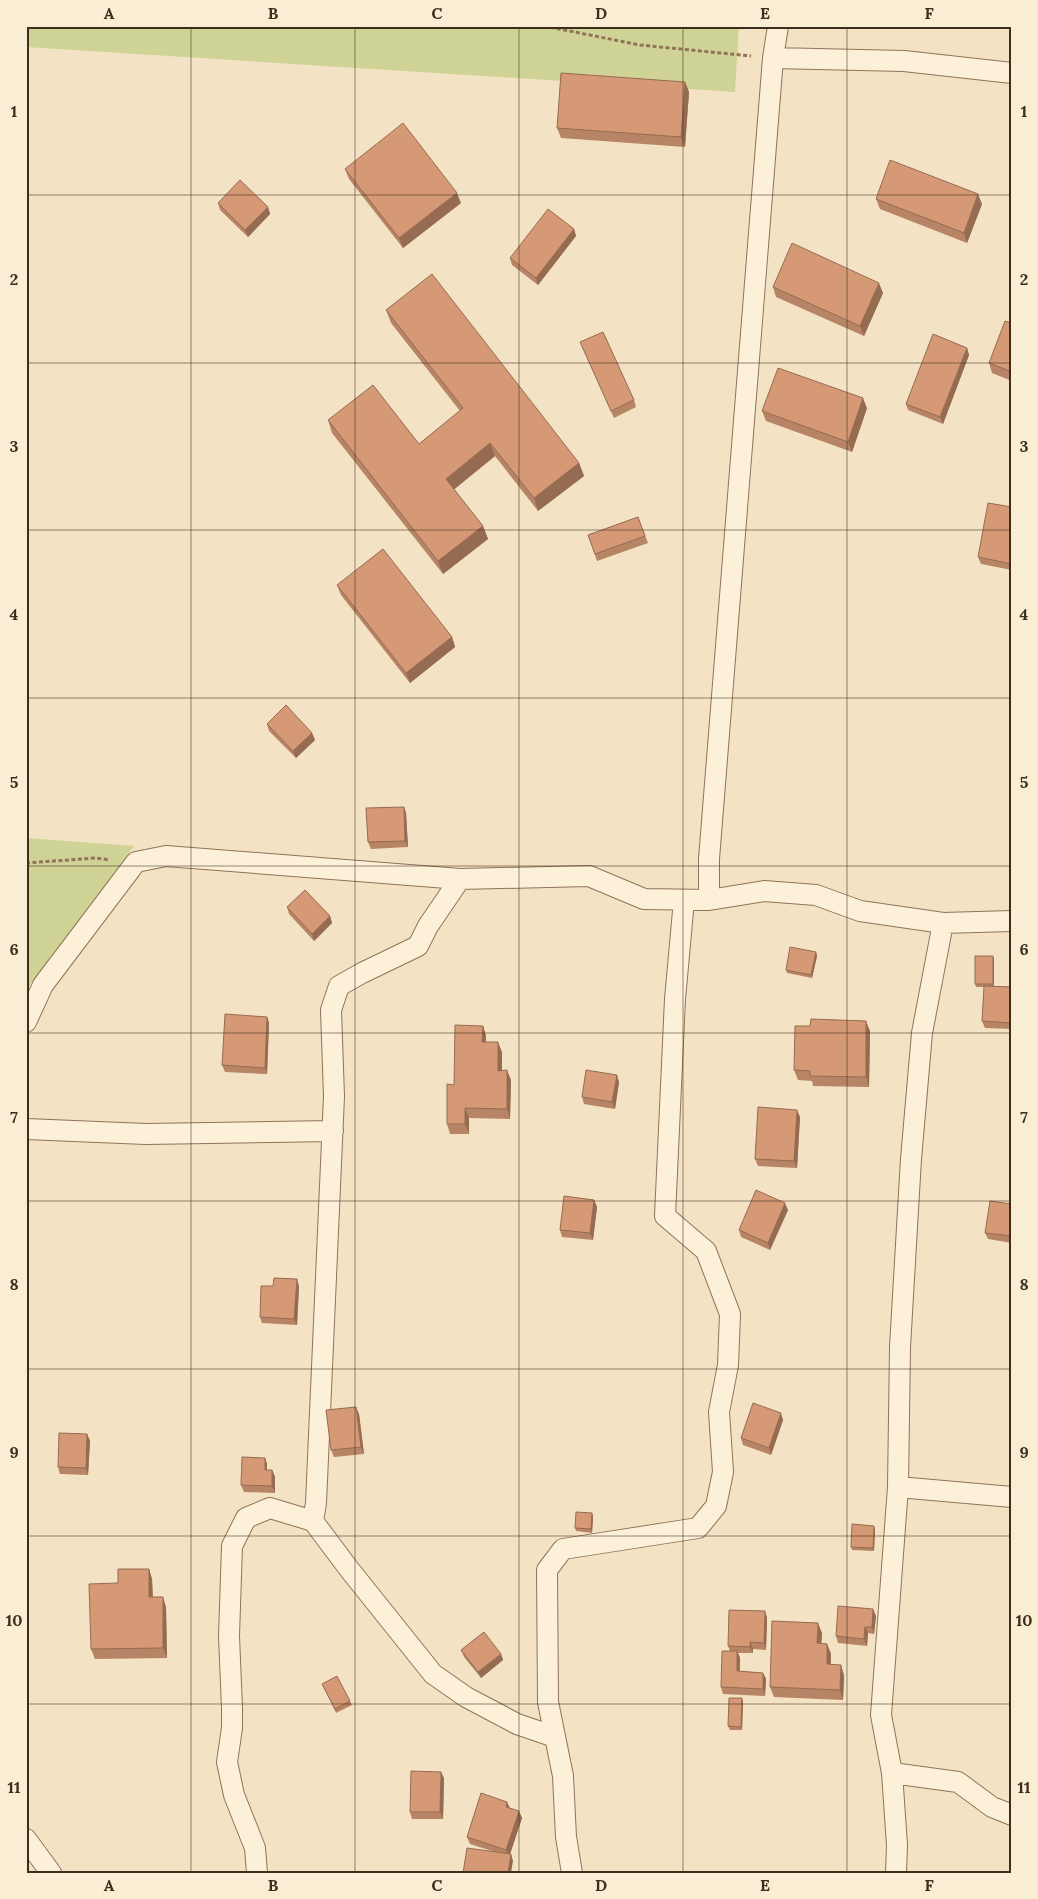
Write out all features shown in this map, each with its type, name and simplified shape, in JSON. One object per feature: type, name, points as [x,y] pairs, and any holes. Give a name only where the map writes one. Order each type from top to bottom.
[{"type":"street","points":[[709,900],[709,858],[773,58],[778,26]]},
{"type":"street","points":[[773,58],[904,61],[1012,73]]},
{"type":"street","points":[[26,1022],[43,985],[136,862],[166,856],[460,879],[590,876],[644,899],[709,900],[764,891],[816,895],[860,911],[943,922],[1012,921]]},
{"type":"street","points":[[313,1522],[316,1503],[333,1131],[334,1096],[331,1010],[339,986],[418,946],[428,926],[460,879]]},
{"type":"street","points":[[572,1873],[566,1837],[563,1776],[548,1702],[547,1570],[563,1549],[698,1528],[716,1506],[723,1472],[719,1412],[728,1365],[730,1314],[706,1252],[665,1216],[675,999],[684,900]]},
{"type":"street","points":[[896,1873],[897,1845],[892,1773],[881,1714],[898,1487],[900,1347],[911,1159],[922,1033],[943,922]]},
{"type":"street","points":[[26,1129],[146,1134],[333,1131]]},
{"type":"street","points":[[898,1487],[1012,1497]]},
{"type":"street","points":[[257,1873],[255,1848],[234,1795],[227,1762],[232,1708],[229,1636],[232,1546],[246,1518],[270,1508],[313,1522],[348,1569],[433,1674],[466,1697],[517,1724],[555,1736]]},
{"type":"street","points":[[892,1773],[958,1782],[992,1807],[1012,1815]]},
{"type":"street","points":[[26,1839],[51,1873]]},
{"type":"path","points":[[544,26],[640,45],[773,58]]},
{"type":"path","points":[[26,863],[96,858],[136,862]]},
{"type":"green space","points":[[26,26],[739,26],[735,92],[26,47]]},
{"type":"green space","points":[[26,838],[134,846],[26,991]]},
{"type":"building","points":[[561,73],[685,82],[681,137],[557,128]]},
{"type":"building","points":[[403,123],[457,193],[399,238],[345,169]]},
{"type":"building","points":[[890,160],[978,194],[964,233],[876,199]]},
{"type":"building","points":[[240,180],[268,207],[245,230],[218,203]]},
{"type":"building","points":[[548,209],[574,229],[536,278],[510,258]]},
{"type":"building","points":[[792,243],[879,283],[860,326],[773,287]]},
{"type":"building","points":[[432,274],[579,463],[534,498],[490,443],[446,479],[483,526],[438,561],[328,420],[373,385],[419,444],[463,408],[386,310]]},
{"type":"building","points":[[1005,321],[1012,323],[1012,372],[989,363]]},
{"type":"building","points":[[603,332],[634,400],[611,411],[580,342]]},
{"type":"building","points":[[933,334],[967,348],[940,417],[906,404]]},
{"type":"building","points":[[778,368],[863,398],[848,442],[762,411]]},
{"type":"building","points":[[988,503],[1012,507],[1012,564],[978,557]]},
{"type":"building","points":[[638,517],[645,536],[595,554],[588,535]]},
{"type":"building","points":[[383,549],[452,637],[406,673],[337,585]]},
{"type":"building","points":[[286,705],[312,733],[293,751],[267,724]]},
{"type":"building","points":[[404,807],[405,841],[368,842],[366,808]]},
{"type":"building","points":[[305,890],[330,916],[312,934],[287,907]]},
{"type":"building","points":[[790,947],[816,952],[811,975],[786,970]]},
{"type":"building","points":[[975,956],[993,956],[993,984],[975,984]]},
{"type":"building","points":[[984,986],[1012,987],[1012,1023],[982,1021]]},
{"type":"building","points":[[225,1014],[267,1017],[265,1068],[222,1065]]},
{"type":"building","points":[[811,1019],[866,1021],[866,1077],[810,1076],[810,1071],[794,1070],[795,1026],[810,1026]]},
{"type":"building","points":[[455,1025],[483,1026],[482,1042],[498,1042],[498,1071],[507,1070],[507,1109],[465,1108],[465,1124],[447,1124],[447,1084],[454,1085]]},
{"type":"building","points":[[586,1070],[617,1075],[612,1102],[582,1097]]},
{"type":"building","points":[[758,1107],[797,1110],[794,1161],[755,1159]]},
{"type":"building","points":[[756,1190],[785,1203],[768,1243],[739,1230]]},
{"type":"building","points":[[564,1196],[594,1200],[590,1233],[560,1230]]},
{"type":"building","points":[[990,1201],[1012,1204],[1012,1236],[985,1233]]},
{"type":"building","points":[[274,1278],[297,1279],[294,1319],[260,1317],[261,1286],[273,1286]]},
{"type":"building","points":[[753,1403],[781,1413],[769,1448],[741,1438]]},
{"type":"building","points":[[356,1407],[361,1447],[331,1450],[326,1410]]},
{"type":"building","points":[[59,1433],[87,1434],[86,1468],[58,1467]]},
{"type":"building","points":[[242,1457],[265,1458],[265,1470],[272,1470],[272,1486],[241,1485]]},
{"type":"building","points":[[576,1512],[592,1513],[591,1529],[575,1528]]},
{"type":"building","points":[[852,1524],[874,1526],[873,1548],[851,1547]]},
{"type":"building","points":[[118,1569],[149,1569],[149,1597],[163,1597],[163,1648],[91,1649],[89,1584],[118,1583]]},
{"type":"building","points":[[838,1606],[873,1609],[872,1627],[865,1627],[864,1639],[836,1636]]},
{"type":"building","points":[[729,1610],[765,1611],[764,1643],[750,1642],[750,1647],[728,1646]]},
{"type":"building","points":[[772,1621],[818,1623],[817,1643],[827,1644],[827,1664],[841,1665],[840,1690],[770,1687]]},
{"type":"building","points":[[484,1632],[501,1654],[478,1672],[461,1650]]},
{"type":"building","points":[[722,1651],[737,1651],[737,1671],[763,1673],[763,1689],[721,1687]]},
{"type":"building","points":[[337,1676],[350,1701],[335,1709],[322,1684]]},
{"type":"building","points":[[729,1698],[742,1698],[741,1727],[728,1726]]},
{"type":"building","points":[[411,1771],[441,1772],[440,1812],[410,1812]]},
{"type":"building","points":[[481,1793],[507,1802],[506,1807],[519,1811],[506,1850],[467,1837]]},
{"type":"building","points":[[467,1848],[511,1854],[508,1873],[463,1873]]}]
